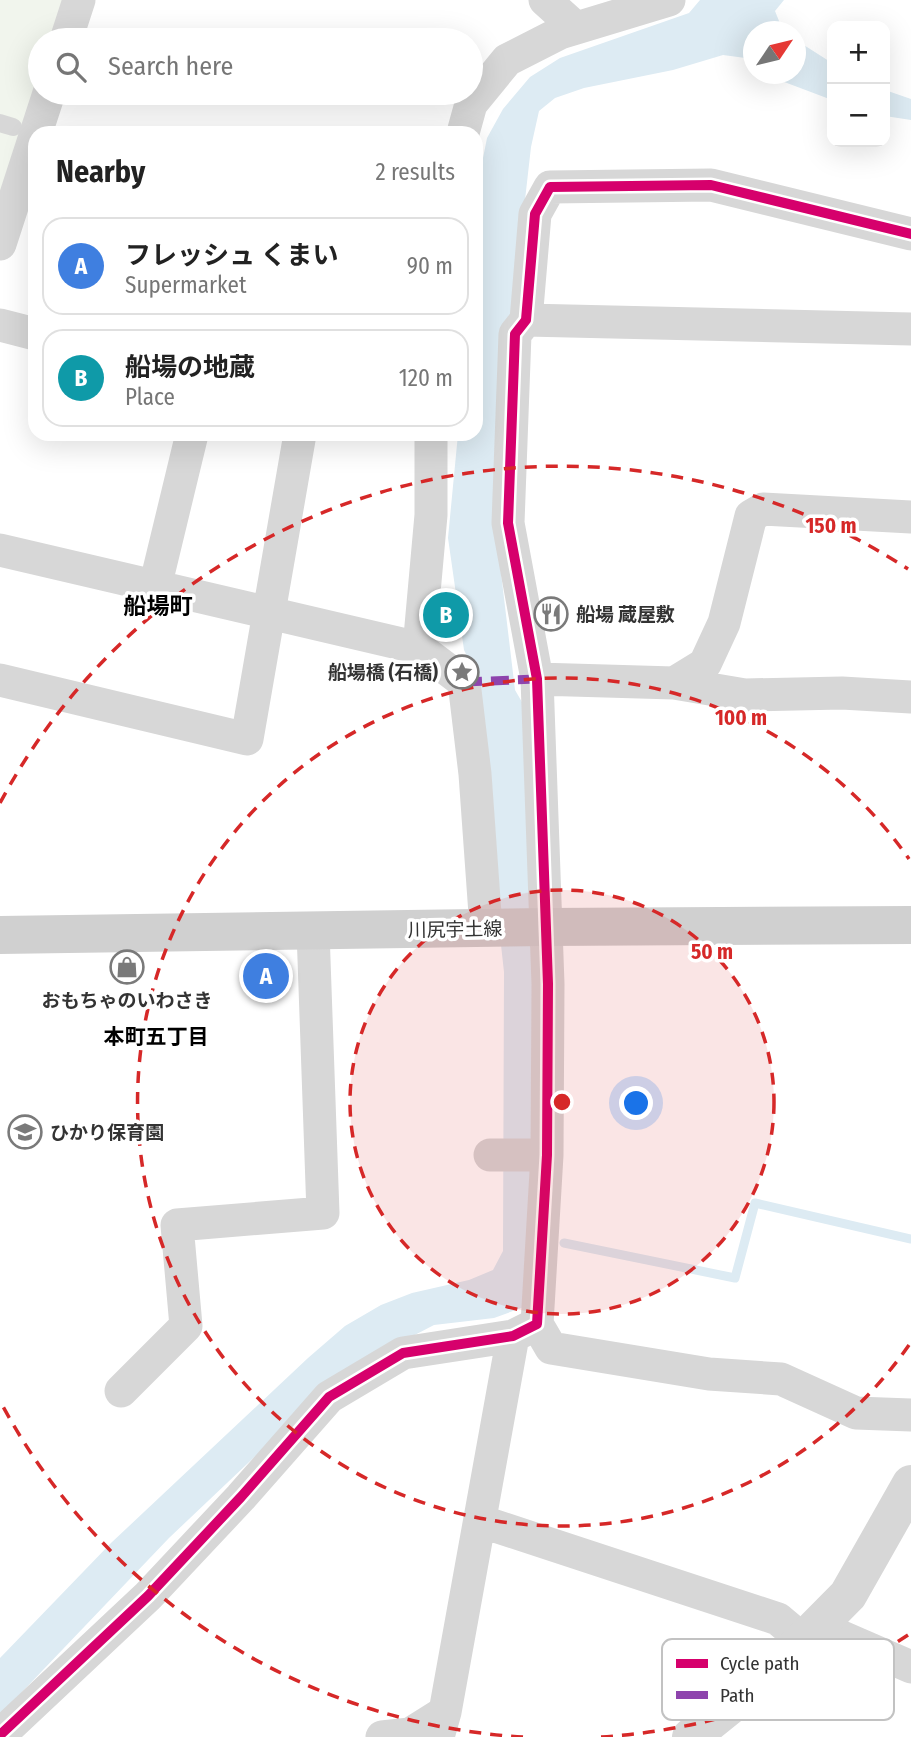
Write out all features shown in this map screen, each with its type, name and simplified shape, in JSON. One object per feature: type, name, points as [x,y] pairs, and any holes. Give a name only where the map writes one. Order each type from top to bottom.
[{"type":"main road","name":"川尻宇土線","points":[[0,935],[911,925]]},
{"type":"street","points":[[70,28],[79,0]]},
{"type":"street","points":[[545,0],[576,28]]},
{"type":"street","points":[[483,89],[507,60],[560,33],[669,0]]},
{"type":"street","points":[[0,244],[21,130],[40,105]]},
{"type":"street","points":[[465,126],[471,105]]},
{"type":"street","points":[[382,1737],[447,1729],[480,1521],[525,1330],[547,1155],[537,679],[508,523],[515,334],[526,320],[535,214],[550,187],[711,185],[911,234]]},
{"type":"street","points":[[526,320],[911,329]]},
{"type":"street","points":[[0,325],[28,332]]},
{"type":"street","points":[[155,587],[190,441]]},
{"type":"street","points":[[0,680],[247,739],[298,441]]},
{"type":"street","points":[[419,648],[431,515],[431,441]]},
{"type":"street","points":[[674,683],[705,664],[724,623],[751,516],[763,509],[911,517]]},
{"type":"street","points":[[0,550],[419,648],[464,682],[491,928]]},
{"type":"street","points":[[537,679],[674,683],[745,695],[842,693],[911,697]]},
{"type":"street","points":[[121,1391],[186,1326],[177,1224],[323,1213],[313,931]]},
{"type":"street","points":[[490,1155],[547,1155]]},
{"type":"street","points":[[0,1735],[148,1596],[241,1497],[329,1397],[403,1353],[525,1330],[551,1348],[709,1374],[781,1380],[856,1413],[911,1416]]},
{"type":"street","points":[[804,1639],[848,1595],[911,1484]]},
{"type":"street","points":[[480,1521],[778,1619],[828,1639]]},
{"type":"street","points":[[894,1661],[911,1667]]},
{"type":"street","points":[[691,1737],[712,1720]]},
{"type":"shaded area","points":[[0,0],[67,0],[58,28],[28,28],[28,105],[32,105],[0,203]]},
{"type":"shaded area","points":[[700,0],[784,0],[775,11],[779,21],[743,21],[743,58],[723,55],[673,70],[584,88],[555,98],[539,111],[531,147],[503,394],[498,548],[515,690],[526,709],[536,1148],[524,1307],[494,1318],[434,1325],[382,1352],[264,1448],[169,1538],[0,1715],[0,1658],[111,1543],[308,1358],[345,1326],[381,1305],[412,1293],[469,1280],[493,1270],[503,1251],[504,972],[479,694],[472,666],[464,650],[448,538],[457,441],[483,441],[483,158],[487,138],[503,109],[530,77],[560,58],[689,13]]},
{"type":"shaded area","points":[[806,46],[827,60],[827,98],[790,84],[806,84]]},
{"type":"shaded area","points":[[890,92],[911,99],[911,120],[890,117]]},
{"type":"waterway","points":[[564,1243],[735,1278],[755,1203],[911,1239]]},
{"type":"marked path","points":[[464,682],[537,679]]},
{"type":"cycle path","points":[[0,1735],[148,1596],[241,1497],[329,1397],[403,1353],[513,1336],[537,1324],[547,1155],[548,984],[537,679],[508,523],[515,334],[526,320],[535,214],[550,187],[711,185],[911,234]]},
{"type":"place","name":"船場 蔵屋敷","points":[[551,614]]},
{"type":"place","name":"船場の地蔵","points":[[446,615]]},
{"type":"place","name":"船場橋 (石橋)","points":[[462,672]]},
{"type":"place","name":"おもちゃのいわさき","points":[[127,967]]},
{"type":"place","name":"フレッシュ くまい","points":[[266,976]]},
{"type":"place","name":"ひかり保育園","points":[[25,1132]]},
{"type":"district","name":"船場町","points":[[158,606]]},
{"type":"district","name":"本町五丁目","points":[[156,1037]]}]
